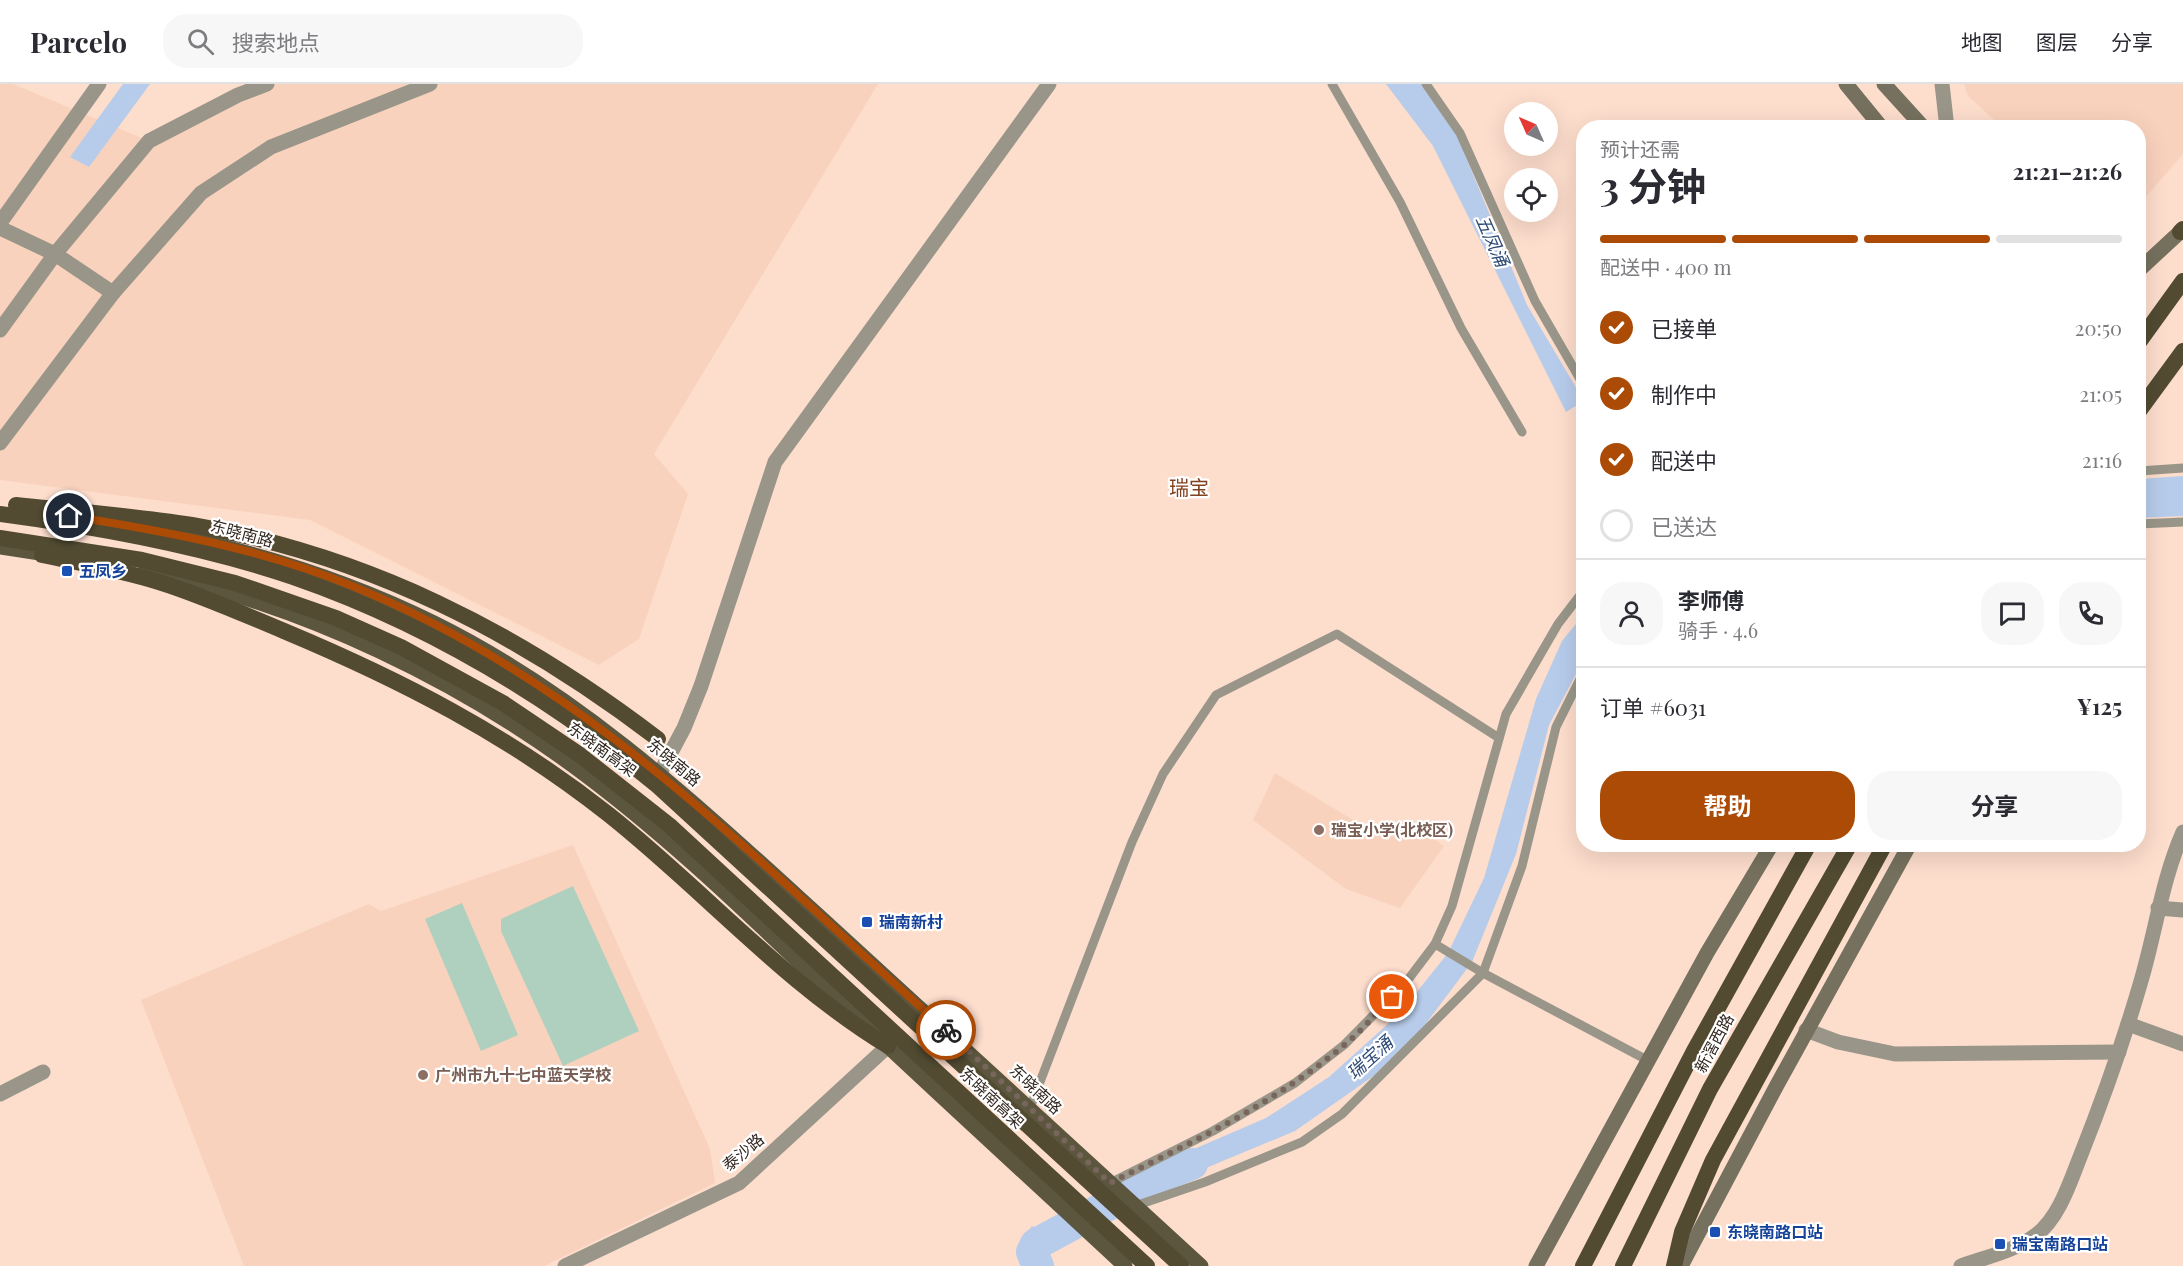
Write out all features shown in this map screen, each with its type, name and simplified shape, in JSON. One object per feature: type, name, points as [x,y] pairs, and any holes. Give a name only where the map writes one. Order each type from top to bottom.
[{"type":"highway","points":[[2146,332],[2183,281]]},
{"type":"highway","points":[[2146,401],[2183,351]]},
{"type":"highway","points":[[0,505],[191,525],[294,549],[363,571],[434,600],[509,638],[585,685],[658,739]]},
{"type":"highway","name":"东晓南高架","points":[[0,514],[146,538],[292,577],[397,619],[462,652],[524,690],[598,740],[658,786],[1180,1266]]},
{"type":"highway","name":"东晓南高架","points":[[0,538],[142,560],[244,586],[336,618],[401,647],[503,703],[580,754],[669,825],[1147,1266]]},
{"type":"highway","points":[[0,546],[158,581],[215,602],[407,685],[474,722],[579,792],[691,886],[807,990],[843,1019],[888,1046]]},
{"type":"highway","name":"新滘西路","points":[[1583,1266],[1694,1051],[1805,852]]},
{"type":"highway","name":"新滘西路","points":[[1623,1266],[1710,1089],[1845,852]]},
{"type":"highway","points":[[1674,1266],[1682,1232],[1713,1160],[1881,852]]},
{"type":"main road","points":[[1846,84],[1875,120]]},
{"type":"main road","points":[[1884,84],[1917,120]]},
{"type":"main road","points":[[2146,264],[2182,234]]},
{"type":"main road","name":"东晓南路","points":[[0,505],[180,536],[258,555],[350,585],[434,623],[509,664],[580,712],[660,773],[1030,1107],[1201,1266]]},
{"type":"main road","points":[[0,546],[113,563],[240,597],[334,632],[442,683],[531,738],[627,807],[1125,1266]]},
{"type":"main road","points":[[1536,1266],[1647,1060],[1767,852]]},
{"type":"main road","points":[[1681,1266],[1806,1030],[1906,852]]},
{"type":"street","points":[[0,223],[99,84]]},
{"type":"street","points":[[0,330],[55,254],[149,141],[238,95],[267,84]]},
{"type":"street","points":[[0,443],[112,293],[201,193],[271,147],[430,84]]},
{"type":"street","points":[[660,773],[684,728],[701,686],[775,462],[1049,84]]},
{"type":"street","points":[[1942,84],[1946,120]]},
{"type":"street","points":[[0,228],[55,254],[112,293]]},
{"type":"street","points":[[1961,1266],[2022,1243],[2038,1234],[2056,1212],[2079,1161],[2119,1052],[2152,941],[2165,876],[2183,832]]},
{"type":"street","points":[[2158,908],[2183,910]]},
{"type":"street","points":[[2128,1024],[2183,1044]]},
{"type":"street","points":[[1806,1030],[1838,1042],[1895,1054],[2119,1052]]},
{"type":"street","name":"泰沙路","points":[[565,1266],[739,1183],[888,1046]]},
{"type":"street","points":[[0,1094],[43,1072]]},
{"type":"lane","points":[[1332,84],[1400,202],[1461,328],[1522,432]]},
{"type":"lane","points":[[1426,84],[1460,132],[1535,301],[1576,372]]},
{"type":"lane","points":[[2146,471],[2183,468]]},
{"type":"lane","points":[[2146,524],[2183,522]]},
{"type":"lane","points":[[1110,1183],[1213,1131],[1294,1083],[1344,1046],[1407,981],[1435,944],[1452,906],[1506,714],[1558,624],[1576,600]]},
{"type":"lane","points":[[1030,1107],[1132,842],[1163,774],[1216,695],[1337,634],[1499,738]]},
{"type":"lane","points":[[1135,1206],[1205,1182],[1302,1142],[1342,1114],[1484,974],[1522,866],[1556,727],[1576,687]]},
{"type":"lane","points":[[1435,944],[1484,974],[1647,1060]]},
{"type":"shaded area","points":[[0,84],[13,84],[149,141],[267,84],[878,84],[654,454],[688,494],[639,639],[599,665],[310,520],[0,480]]},
{"type":"shaded area","points":[[1964,84],[2183,84],[2183,154],[2146,197],[2146,120],[1994,120],[1968,96]]},
{"type":"shaded area","name":"瑞宝小学(北校区)","points":[[1275,773],[1388,841],[1404,819],[1444,846],[1400,908],[1346,889],[1253,820]]},
{"type":"shaded area","name":"广州市九十七中蓝天学校","points":[[573,845],[710,1149],[715,1183],[544,1266],[244,1266],[141,1000],[369,904],[381,911]]},
{"type":"green space","points":[[573,886],[639,1031],[563,1066],[501,931],[501,919]]},
{"type":"green space","points":[[462,903],[518,1035],[481,1051],[425,919]]},
{"type":"water","points":[[123,84],[150,84],[89,167],[70,157]]},
{"type":"water","name":"五凤涌","points":[[1386,84],[1421,84],[1456,133],[1527,305],[1576,388],[1576,406],[1566,412],[1433,146]]},
{"type":"water","points":[[2183,476],[2183,516],[2146,518],[2146,479]]},
{"type":"water","points":[[1576,624],[1576,674],[1549,725],[1516,854],[1472,962],[1422,1029],[1375,1075],[1295,1131],[1158,1188],[1143,1171],[1266,1118],[1329,1077],[1400,1013],[1448,953],[1484,878],[1536,699],[1562,641]]},
{"type":"water","points":[[1032,1226],[1052,1244],[1041,1257],[1048,1266],[1031,1266],[1023,1255],[1021,1240]]},
{"type":"waterway","name":"瑞宝涌","points":[[1038,1266],[1032,1252],[1036,1244],[1162,1176],[1192,1164]]},
{"type":"way so far","points":[[946,1030],[1110,1183],[1213,1131],[1294,1083],[1344,1046],[1392,997]]},
{"type":"place","name":"五凤乡","points":[[67,571]]},
{"type":"place","name":"瑞宝小学(北校区)","points":[[1319,830]]},
{"type":"place","name":"瑞南新村","points":[[867,922]]},
{"type":"place","name":"广州市九十七中蓝天学校","points":[[423,1075]]},
{"type":"place","name":"东晓南路口站","points":[[1715,1232]]},
{"type":"place","name":"瑞宝南路口站","points":[[2000,1244]]},
{"type":"district","name":"瑞宝","points":[[1189,488]]},
{"type":"route","points":[[69,516],[226,546],[318,574],[350,585],[434,623],[509,664],[580,712],[672,782],[946,1030]]}]
